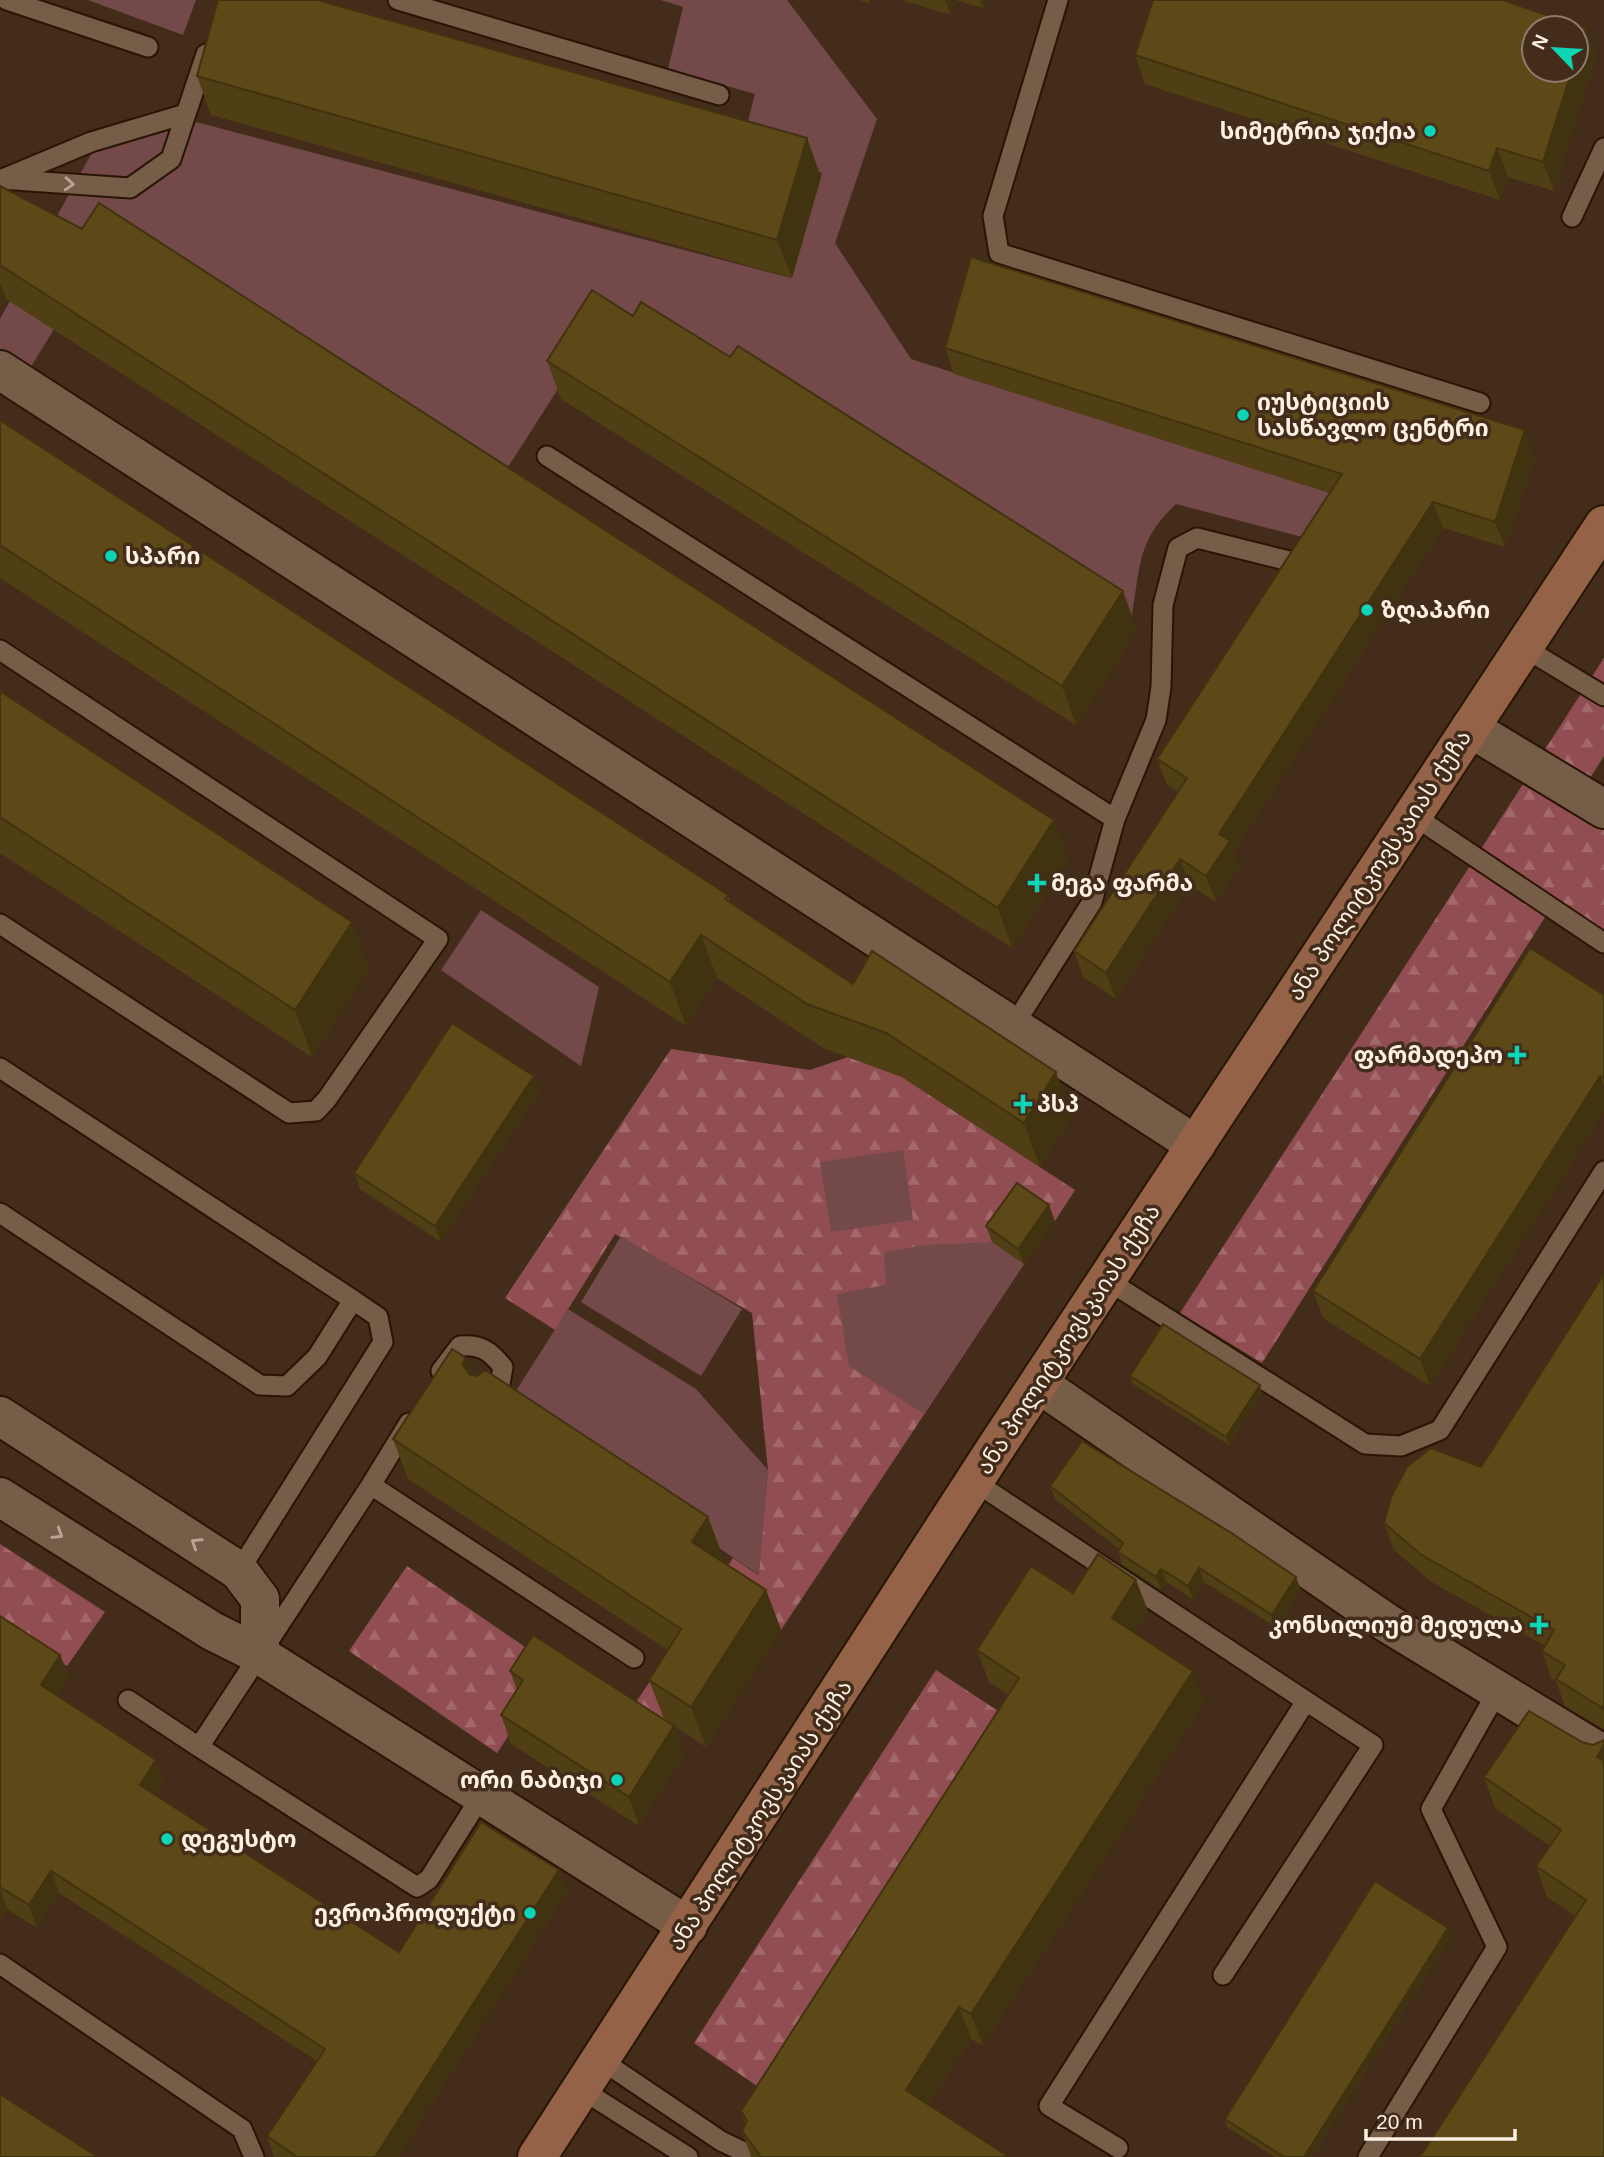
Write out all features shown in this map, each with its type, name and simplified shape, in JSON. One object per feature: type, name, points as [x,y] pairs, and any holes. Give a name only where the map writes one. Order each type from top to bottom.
[{"type":"street","points":[[0,370],[1014,1024],[1196,1145]]},
{"type":"street","name":"ანა პოლიტკოვსკაიას ქუჩა","points":[[537,2157],[1411,814],[1604,525]]},
{"type":"street","points":[[1470,728],[1604,809]]},
{"type":"street","points":[[1039,1384],[1387,1623],[1604,1755]]},
{"type":"street","points":[[0,1416],[239,1571],[260,1600],[261,1655]]},
{"type":"street","points":[[0,1497],[212,1631],[261,1655],[688,1926]]},
{"type":"lane","points":[[7,0],[47,6],[148,47]]},
{"type":"lane","points":[[398,0],[719,95]]},
{"type":"lane","points":[[1058,0],[993,216],[999,253],[1480,404]]},
{"type":"lane","points":[[0,179],[130,188],[171,159],[212,37]]},
{"type":"lane","points":[[0,179],[91,142],[185,114]]},
{"type":"lane","points":[[1572,217],[1604,148]]},
{"type":"lane","points":[[547,456],[1115,819]]},
{"type":"lane","points":[[1014,1024],[1092,902],[1115,819],[1156,720],[1161,687],[1163,605],[1178,548],[1197,538],[1289,561]]},
{"type":"lane","points":[[1523,647],[1604,696]]},
{"type":"lane","points":[[0,650],[438,939],[327,1099],[316,1111],[289,1113],[0,924]]},
{"type":"lane","points":[[1411,814],[1604,943]]},
{"type":"lane","points":[[0,1068],[378,1317],[383,1342],[239,1571]]},
{"type":"lane","points":[[1107,1280],[1365,1444],[1401,1446],[1440,1430],[1604,1171]]},
{"type":"lane","points":[[0,1213],[260,1385],[287,1386],[317,1357],[353,1300]]},
{"type":"lane","points":[[199,1747],[460,1346],[477,1344],[492,1353],[503,1367],[500,1384],[490,1404]]},
{"type":"lane","points":[[975,1482],[1373,1745],[1223,1975]]},
{"type":"lane","points":[[371,1485],[634,1658]]},
{"type":"lane","points":[[1368,2157],[1497,1947],[1431,1809],[1497,1692]]},
{"type":"lane","points":[[128,1700],[417,1886],[429,1879],[482,1795]]},
{"type":"lane","points":[[1118,2148],[1049,2106],[1306,1701]]},
{"type":"lane","points":[[0,1964],[242,2129],[254,2157]]},
{"type":"lane","points":[[591,2075],[746,2153]]},
{"type":"lane","points":[[591,2075],[688,2157]]},
{"type":"green space","points":[[1604,658],[1604,756],[1587,783],[1542,754]]},
{"type":"green space","points":[[1529,775],[1604,824],[1604,935],[1554,903],[1262,1363],[1180,1313]]},
{"type":"green space","points":[[671,1049],[810,1070],[848,1057],[902,1077],[1075,1190],[1055,1221],[1022,1199],[992,1241],[1024,1264],[781,1630],[664,1720],[628,1714],[733,1558],[758,1575],[768,1470],[752,1313],[615,1234],[555,1330],[505,1298]]},
{"type":"green space","points":[[0,1544],[105,1612],[67,1666],[0,1623]]},
{"type":"green space","points":[[407,1566],[541,1658],[526,1709],[497,1753],[349,1651]]},
{"type":"green space","points":[[936,1670],[1004,1715],[763,2090],[694,2043]]},
{"type":"shaded area","points":[[88,0],[196,0],[183,35]]},
{"type":"shaded area","points":[[661,0],[787,0],[877,119],[835,243],[911,359],[1330,493],[1302,537],[1176,504],[1163,517],[1147,543],[1139,570],[1131,619],[608,311],[499,481],[112,234],[29,370],[0,351],[0,319],[104,131],[154,111],[791,278],[822,173],[741,149],[755,94],[668,69],[683,7]]},
{"type":"shaded area","points":[[481,910],[599,987],[581,1066],[441,970]]},
{"type":"shaded area","points":[[903,1150],[913,1220],[831,1232],[820,1162]]},
{"type":"shaded area","points":[[621,1236],[742,1309],[701,1376],[581,1302]]},
{"type":"shaded area","points":[[992,1242],[1024,1264],[924,1414],[849,1366],[837,1294],[886,1285],[884,1252],[926,1245]]},
{"type":"shaded area","points":[[568,1309],[696,1389],[768,1470],[759,1575],[507,1405]]},
{"type":"building","points":[[218,0],[318,0],[807,138],[777,240],[197,76]]},
{"type":"building","name":"სიმეტრია ჯიქია","points":[[1153,0],[1502,0],[1544,14],[1520,14],[1520,84],[1568,84],[1543,162],[1497,148],[1489,171],[1135,55]]},
{"type":"building","points":[[0,186],[82,229],[99,203],[1054,820],[998,908],[0,265]]},
{"type":"building","points":[[971,257],[1525,430],[1495,522],[1433,502],[1219,834],[1230,841],[1206,876],[1180,859],[1106,973],[1074,951],[1187,778],[1157,759],[1342,474],[945,348]]},
{"type":"building","points":[[592,290],[633,316],[641,302],[730,357],[738,346],[1123,591],[1062,686],[547,361]]},
{"type":"building","points":[[0,420],[728,895],[725,899],[853,984],[872,951],[1056,1072],[1024,1123],[886,1033],[807,1004],[701,935],[670,982],[0,545]]},
{"type":"building","points":[[0,691],[352,922],[295,1010],[0,817]]},
{"type":"building","points":[[1530,948],[1604,995],[1604,1078],[1600,1076],[1420,1359],[1313,1291]]},
{"type":"building","points":[[452,1023],[534,1076],[435,1226],[354,1173]]},
{"type":"building","points":[[1017,1183],[1049,1205],[1018,1249],[986,1226]]},
{"type":"building","name":"კონსილიუმ მედულა","points":[[1604,1274],[1604,1709],[1556,1679],[1565,1665],[1542,1651],[1554,1630],[1420,1554],[1384,1523],[1392,1495],[1407,1467],[1431,1448],[1481,1467]]},
{"type":"building","points":[[1163,1324],[1260,1385],[1226,1437],[1130,1376]]},
{"type":"building","points":[[452,1349],[465,1357],[463,1365],[469,1374],[477,1376],[485,1370],[708,1517],[692,1542],[766,1590],[691,1707],[649,1680],[681,1629],[393,1439]]},
{"type":"building","points":[[1082,1441],[1233,1534],[1296,1577],[1272,1615],[1199,1568],[1188,1586],[1161,1569],[1156,1577],[1118,1552],[1123,1543],[1050,1486]]},
{"type":"building","points":[[1098,1554],[1136,1580],[1112,1618],[1193,1671],[971,2014],[959,2007],[906,2090],[1009,2157],[761,2157],[742,2131],[747,2121],[741,2111],[1019,1678],[977,1650],[1031,1566],[1073,1593]]},
{"type":"building","points":[[0,1616],[60,1655],[41,1685],[156,1760],[140,1785],[399,1952],[481,1822],[559,1870],[375,2157],[297,2157],[267,2136],[325,2049],[51,1871],[29,1905],[0,1887]]},
{"type":"building","points":[[533,1635],[674,1726],[629,1797],[501,1715],[523,1680],[510,1671]]},
{"type":"building","points":[[1529,1711],[1582,1742],[1593,1745],[1604,1740],[1597,1757],[1604,1761],[1604,2157],[1420,2157],[1586,1900],[1536,1866],[1561,1830],[1484,1777]]},
{"type":"building","points":[[1375,1881],[1448,1928],[1304,2157],[1284,2157],[1225,2119]]},
{"type":"building","points":[[0,2094],[98,2157],[0,2157]]},
{"type":"place","name":"სიმეტრია ჯიქია","points":[[1430,131]]},
{"type":"place","name":"იუსტიციის სასწავლო ცენტრი","points":[[1243,415]]},
{"type":"place","name":"სპარი","points":[[111,556]]},
{"type":"place","name":"ზღაპარი","points":[[1367,610]]},
{"type":"place","name":"მეგა ფარმა","points":[[1037,883]]},
{"type":"place","name":"ფარმადეპო","points":[[1517,1055]]},
{"type":"place","name":"პსპ","points":[[1023,1104]]},
{"type":"place","name":"კონსილიუმ მედულა","points":[[1539,1625]]},
{"type":"place","name":"ორი ნაბიჯი","points":[[617,1780]]},
{"type":"place","name":"დეგუსტო","points":[[167,1839]]},
{"type":"place","name":"ევროპროდუქტი","points":[[530,1913]]}]
